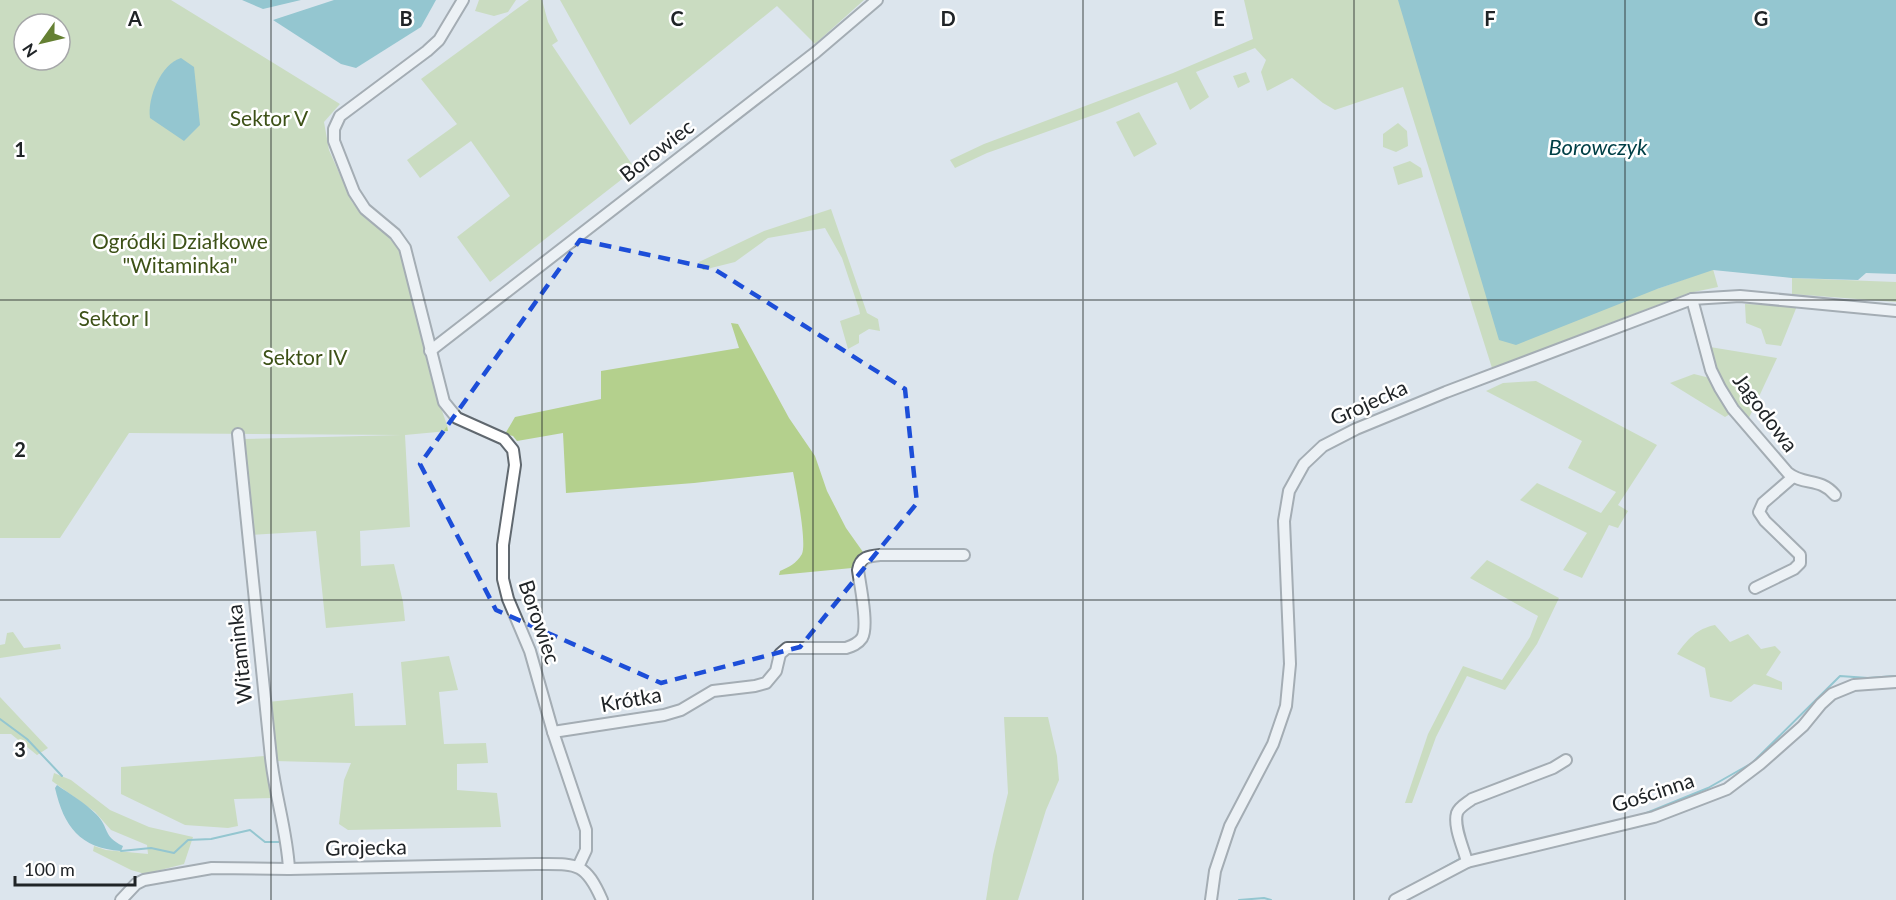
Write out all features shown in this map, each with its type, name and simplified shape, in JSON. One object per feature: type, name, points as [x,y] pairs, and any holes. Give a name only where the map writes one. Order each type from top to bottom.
[{"type":"street","name":"Borowiec","points":[[463,0],[439,40],[342,114],[334,129],[334,144],[354,192],[365,209],[394,234],[405,249],[443,398],[450,411],[462,421],[504,439],[511,446],[514,454],[515,465],[503,544],[503,579],[508,599],[530,651],[553,732],[586,830],[586,850],[579,867]]},
{"type":"street","name":"Borowiec","points":[[430,351],[816,52],[877,0]]},
{"type":"street","name":"Grojecka","points":[[1211,900],[1215,871],[1230,825],[1273,744],[1286,705],[1290,664],[1284,520],[1289,491],[1304,464],[1323,446],[1356,429],[1446,392],[1692,299],[1740,296],[1896,311]]},
{"type":"street","name":"Jagodowa","points":[[1692,299],[1711,370],[1733,409],[1793,477],[1822,484],[1835,495]]},
{"type":"street","name":"Witaminka","points":[[238,434],[271,759],[289,869]]},
{"type":"street","name":"Jagodowa","points":[[1755,588],[1794,569],[1800,563],[1800,555],[1765,521],[1759,512],[1763,503],[1793,477]]},
{"type":"street","name":"Krótka","points":[[553,732],[664,715],[681,710],[712,691],[761,685],[773,676],[780,654],[790,647],[846,648],[854,645],[861,640],[865,630],[858,570],[863,559],[874,556],[964,555]]},
{"type":"street","name":"Gościnna","points":[[1395,900],[1467,862],[1654,817],[1727,789],[1760,764],[1803,726],[1832,694],[1854,685],[1896,682]]},
{"type":"street","points":[[1467,862],[1457,826],[1457,813],[1462,806],[1472,799],[1553,768],[1566,760]]},
{"type":"street","name":"Grojecka","points":[[121,900],[136,884],[158,876],[212,868],[289,869],[536,864],[570,864],[579,867]]},
{"type":"street","points":[[579,867],[591,878],[602,900]]},
{"type":"highlighted area","points":[[580,240],[714,269],[905,389],[917,503],[800,647],[661,683],[496,610],[420,464]]},
{"type":"green space","name":"Ogródki Działkowe \"Witaminka\"","points":[[0,0],[171,0],[340,104],[324,122],[329,150],[352,202],[365,218],[385,233],[401,252],[432,382],[448,431],[405,435],[410,527],[360,531],[361,566],[394,564],[405,621],[326,628],[316,531],[251,535],[241,439],[401,435],[129,433],[60,538],[0,538]]},
{"type":"green space","points":[[479,0],[516,0],[508,12],[494,16],[475,11]]},
{"type":"green space","points":[[529,0],[542,0],[548,22],[558,41],[552,45],[635,169],[490,282],[457,237],[510,196],[471,141],[420,178],[407,160],[457,124],[421,79]]},
{"type":"green space","points":[[560,0],[864,0],[815,44],[777,6],[630,125]]},
{"type":"green space","points":[[1244,0],[1400,0],[1657,289],[1713,269],[1718,287],[1689,293],[1492,368],[1403,87],[1335,110],[1292,78],[1267,91],[1261,72],[1266,60],[1255,48],[1196,72],[1209,97],[1190,110],[1177,82],[1102,112],[987,153],[955,168],[950,160],[984,144],[1173,73],[1253,39]]},
{"type":"green space","points":[[1246,72],[1250,82],[1238,88],[1233,76]]},
{"type":"green space","points":[[1139,112],[1157,144],[1134,157],[1116,122]]},
{"type":"green space","points":[[1398,123],[1407,131],[1408,146],[1396,152],[1383,147],[1383,134]]},
{"type":"green space","points":[[1410,161],[1421,168],[1423,177],[1398,185],[1393,167]]},
{"type":"green space","points":[[831,209],[867,313],[878,319],[880,331],[869,329],[859,335],[859,343],[848,349],[840,321],[860,314],[842,258],[825,228],[768,238],[735,262],[703,270],[699,262],[764,231]]},
{"type":"green space","points":[[1792,278],[1896,282],[1896,302],[1792,294]]},
{"type":"green space","points":[[1745,304],[1797,306],[1781,346],[1766,344],[1761,329],[1746,323]]},
{"type":"green space","points":[[731,323],[738,324],[789,418],[815,456],[827,491],[846,528],[863,552],[855,560],[852,568],[779,575],[780,571],[797,560],[803,548],[793,472],[694,483],[566,493],[563,433],[517,441],[513,436],[505,434],[515,417],[601,399],[601,371],[739,348]]},
{"type":"green space","points":[[1710,347],[1777,358],[1748,420],[1725,386]]},
{"type":"green space","points":[[1694,374],[1710,378],[1730,414],[1725,417],[1670,383]]},
{"type":"green space","points":[[1536,381],[1657,445],[1618,505],[1628,511],[1618,528],[1609,525],[1582,578],[1563,570],[1587,533],[1520,500],[1537,483],[1601,513],[1616,492],[1568,468],[1582,441],[1486,391],[1503,383]]},
{"type":"green space","points":[[1487,560],[1559,598],[1537,644],[1505,690],[1467,676],[1436,737],[1412,803],[1405,803],[1428,734],[1463,666],[1502,680],[1530,637],[1538,616],[1470,578]]},
{"type":"green space","points":[[1715,625],[1730,642],[1748,634],[1761,649],[1775,646],[1781,652],[1766,675],[1782,682],[1782,690],[1754,684],[1731,702],[1710,697],[1705,668],[1677,654],[1693,635]]},
{"type":"green space","points":[[13,632],[24,648],[60,644],[61,649],[0,658],[0,645],[5,644],[7,633]]},
{"type":"green space","points":[[449,656],[458,690],[439,692],[444,744],[486,743],[488,763],[457,764],[457,790],[497,793],[501,827],[348,830],[339,824],[344,780],[351,763],[274,761],[268,702],[353,693],[355,726],[406,725],[401,662]]},
{"type":"green space","points":[[0,697],[48,748],[37,755],[11,734],[0,734]]},
{"type":"green space","points":[[1004,717],[1048,717],[1057,756],[1059,780],[1046,810],[1018,900],[986,900],[993,855],[1008,793]]},
{"type":"green space","points":[[265,756],[272,798],[234,799],[238,826],[228,828],[185,825],[121,794],[121,767]]},
{"type":"green space","points":[[54,773],[71,780],[110,810],[149,827],[193,837],[184,864],[145,874],[131,870],[93,851],[94,846],[106,850],[148,854],[147,845],[111,830],[95,812],[52,781]]},
{"type":"water","points":[[242,0],[301,0],[263,9]]},
{"type":"water","points":[[334,0],[436,0],[421,27],[356,68],[341,64],[273,20]]},
{"type":"water","name":"Borowczyk","points":[[1398,0],[1896,0],[1896,274],[1866,273],[1858,280],[1792,278],[1713,270],[1657,289],[1516,345],[1499,340]]},
{"type":"water","points":[[181,58],[194,67],[200,125],[184,141],[150,118],[151,101],[157,83],[167,67]]},
{"type":"water","points":[[57,785],[96,814],[112,839],[123,846],[121,851],[95,845],[76,833],[63,814],[55,788]]},
{"type":"waterway","points":[[1639,816],[1708,788],[1752,763],[1840,676],[1868,678],[1895,676]]},
{"type":"waterway","points":[[0,719],[27,739],[62,776]]},
{"type":"waterway","points":[[121,851],[151,848],[174,853],[188,840],[211,839],[250,830],[265,842],[281,842]]},
{"type":"waterway","points":[[1470,856],[1575,831]]},
{"type":"waterway","points":[[1422,880],[1461,858]]},
{"type":"waterway","points":[[1239,900],[1264,898],[1271,900]]},
{"type":"park label","name":"Sektor V","points":[[269,119]]},
{"type":"park label","name":"Sektor I","points":[[114,319]]},
{"type":"park label","name":"Sektor IV","points":[[305,358]]}]
